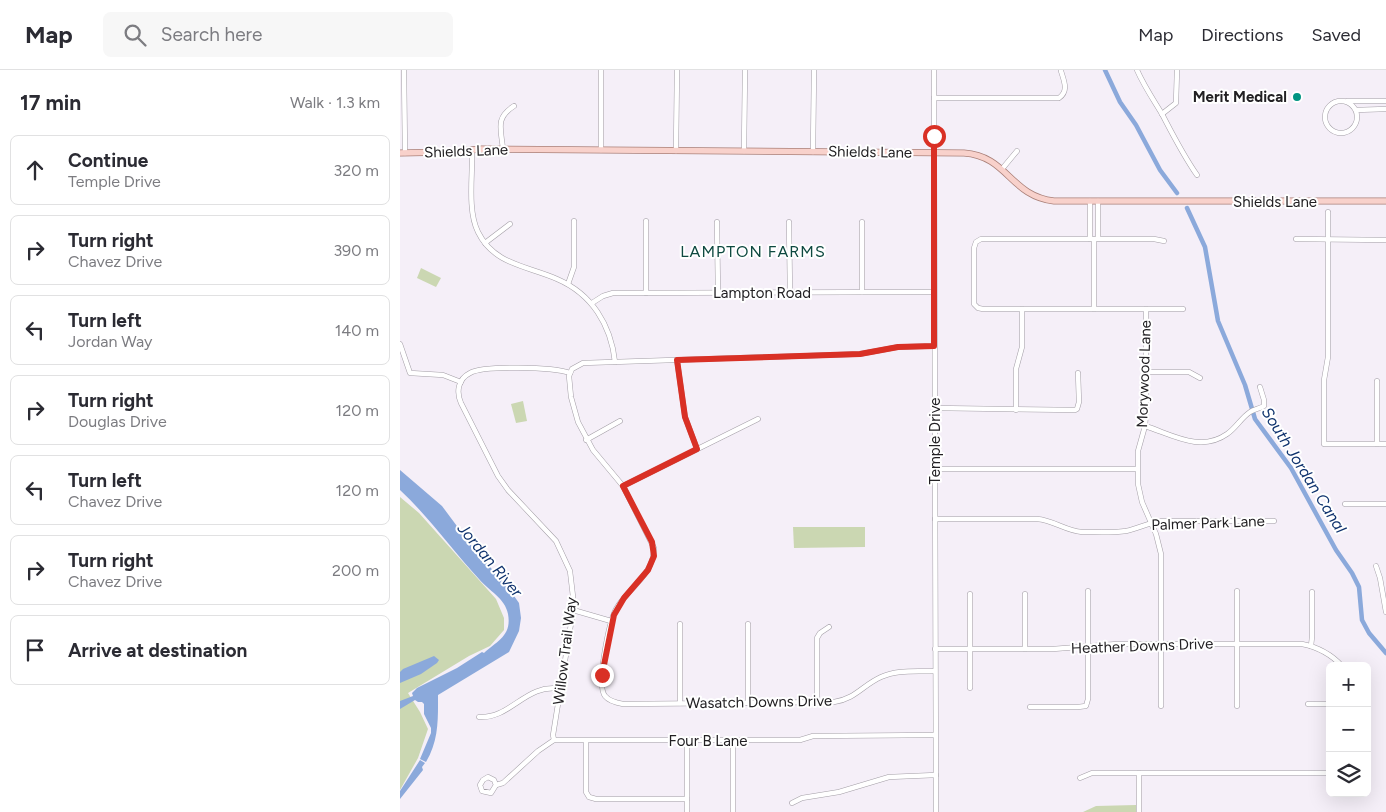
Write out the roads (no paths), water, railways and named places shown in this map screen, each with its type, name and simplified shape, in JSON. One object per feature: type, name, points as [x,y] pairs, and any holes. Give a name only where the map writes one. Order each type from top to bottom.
[{"type":"main road","name":"Shields Lane","points":[[402,153],[503,149],[972,154],[987,159],[1002,169],[1018,186],[1037,197],[1054,201],[1386,201]]},
{"type":"street","points":[[402,153],[404,70]]},
{"type":"street","points":[[601,70],[601,150]]},
{"type":"street","points":[[676,151],[677,70]]},
{"type":"street","points":[[744,151],[745,70]]},
{"type":"street","points":[[813,152],[814,70]]},
{"type":"street","name":"Temple Drive","points":[[934,70],[936,812]]},
{"type":"street","points":[[1137,70],[1178,146],[1197,175]]},
{"type":"street","points":[[1162,114],[1176,103],[1177,70]]},
{"type":"street","points":[[934,98],[1059,98],[1065,89],[1062,71]]},
{"type":"street","points":[[1347,102],[1356,110],[1356,123],[1350,131],[1336,133],[1328,128],[1324,117],[1327,108],[1333,102],[1342,100],[1347,102],[1386,100]]},
{"type":"street","points":[[503,149],[502,117],[506,111],[514,106]]},
{"type":"street","points":[[1356,110],[1386,109]]},
{"type":"street","points":[[472,149],[473,216],[478,233],[491,250],[506,261],[568,284],[592,303],[608,330],[615,362]]},
{"type":"street","points":[[1002,169],[1017,151]]},
{"type":"street","points":[[1090,201],[1094,239]]},
{"type":"street","points":[[1094,309],[1094,239],[1098,201]]},
{"type":"street","points":[[1328,212],[1328,357],[1324,380],[1324,444],[1386,444]]},
{"type":"street","points":[[568,284],[574,267],[574,221]]},
{"type":"street","points":[[646,222],[646,293]]},
{"type":"street","points":[[717,222],[718,293]]},
{"type":"street","points":[[789,222],[790,293]]},
{"type":"street","points":[[862,222],[862,292]]},
{"type":"street","points":[[485,243],[510,224]]},
{"type":"street","points":[[1164,241],[1154,239],[978,240],[974,248],[974,302],[976,307],[983,309],[1183,309]]},
{"type":"street","points":[[1296,239],[1386,240]]},
{"type":"street","name":"Lampton Road","points":[[592,303],[608,294],[934,292]]},
{"type":"street","points":[[1016,410],[1016,369],[1022,347],[1022,309]]},
{"type":"street","name":"Morywood Lane","points":[[1146,309],[1145,426],[1138,451],[1137,469],[1139,493],[1152,522],[1161,554],[1161,706]]},
{"type":"street","points":[[400,344],[410,373],[450,376],[461,382],[468,374],[481,370],[536,367],[554,368],[570,373]]},
{"type":"street","points":[[573,610],[611,622],[624,598],[648,570],[654,551],[652,542],[623,486],[599,459],[586,440],[574,409],[570,387],[570,373],[575,366],[583,363],[860,354],[898,347],[934,346]]},
{"type":"street","points":[[677,360],[685,417],[697,449]]},
{"type":"street","points":[[1146,372],[1189,372],[1200,378]]},
{"type":"street","points":[[935,408],[1071,410],[1077,408],[1079,402],[1078,373]]},
{"type":"street","points":[[1377,381],[1377,444]]},
{"type":"street","name":"Willow Trail Way","points":[[461,382],[458,392],[461,403],[498,476],[508,490],[551,535],[560,547],[570,571],[574,600],[553,735],[554,740]]},
{"type":"street","points":[[1145,426],[1188,441],[1208,442],[1228,434],[1252,411],[1261,408],[1265,403],[1260,387]]},
{"type":"street","points":[[623,486],[758,419]]},
{"type":"street","points":[[586,440],[620,421]]},
{"type":"street","points":[[935,469],[1137,469]]},
{"type":"street","points":[[1345,504],[1386,504]]},
{"type":"street","name":"Palmer Park Lane","points":[[935,519],[1038,519],[1051,521],[1069,530],[1083,532],[1125,531],[1152,522],[1274,521]]},
{"type":"street","points":[[1376,566],[1384,583],[1386,612]]},
{"type":"street","points":[[1030,707],[1086,706],[1088,699],[1088,591]]},
{"type":"street","points":[[1237,591],[1237,706]]},
{"type":"street","points":[[1310,646],[1312,637],[1312,592]]},
{"type":"street","points":[[970,594],[970,688]]},
{"type":"street","points":[[1025,594],[1025,648]]},
{"type":"street","name":"Wasatch Downs Drive","points":[[611,622],[601,681],[606,697],[614,702],[623,704],[834,702],[847,699],[878,678],[891,674],[935,671]]},
{"type":"street","points":[[680,624],[680,703]]},
{"type":"street","points":[[748,624],[748,703]]},
{"type":"street","points":[[817,702],[817,638],[820,633],[829,627]]},
{"type":"street","name":"Heather Downs Drive","points":[[935,649],[1117,644],[1292,644],[1310,646],[1332,656],[1338,662]]},
{"type":"street","points":[[479,717],[494,716],[540,689],[560,689]]},
{"type":"street","points":[[1308,704],[1326,704]]},
{"type":"street","name":"Four B Lane","points":[[554,740],[800,740],[813,736],[935,735]]},
{"type":"street","points":[[496,785],[502,783],[538,751],[554,740]]},
{"type":"street","points":[[733,740],[733,812]]},
{"type":"street","points":[[586,741],[586,792],[590,798],[596,800],[687,799]]},
{"type":"street","points":[[687,812],[688,741]]},
{"type":"street","points":[[1080,778],[1092,773],[1326,773]]},
{"type":"street","points":[[1139,773],[1139,812]]},
{"type":"street","points":[[792,803],[802,798],[844,791],[888,777],[936,775]]},
{"type":"water","points":[[400,470],[442,506],[474,549],[507,586],[519,603],[521,618],[519,631],[509,652],[438,695],[436,737],[426,762],[420,759],[431,733],[431,728],[424,714],[424,704],[415,700],[400,709],[400,701],[413,696],[412,693],[417,688],[457,668],[482,652],[484,653],[506,633],[509,622],[504,603],[479,579],[421,511],[400,490]]},
{"type":"water","points":[[434,656],[439,660],[437,663],[421,674],[400,683],[400,672],[403,669]]},
{"type":"water","points":[[420,760],[425,763],[422,767],[423,770],[400,799],[400,791]]},
{"type":"waterway","name":"South Jordan Canal","points":[[1105,70],[1120,102],[1136,125],[1160,170],[1177,193]]},
{"type":"waterway","name":"South Jordan Canal","points":[[1187,208],[1205,247],[1218,321],[1245,385],[1255,419],[1291,468],[1336,550],[1352,573],[1359,587],[1362,620],[1369,633],[1386,653]]},
{"type":"place","name":"Merit Medical","points":[[1297,97]]},
{"type":"district","name":"LAMPTON FARMS","points":[[753,251]]},
{"type":"water label","name":"Jordan River","points":[[490,560]]}]
